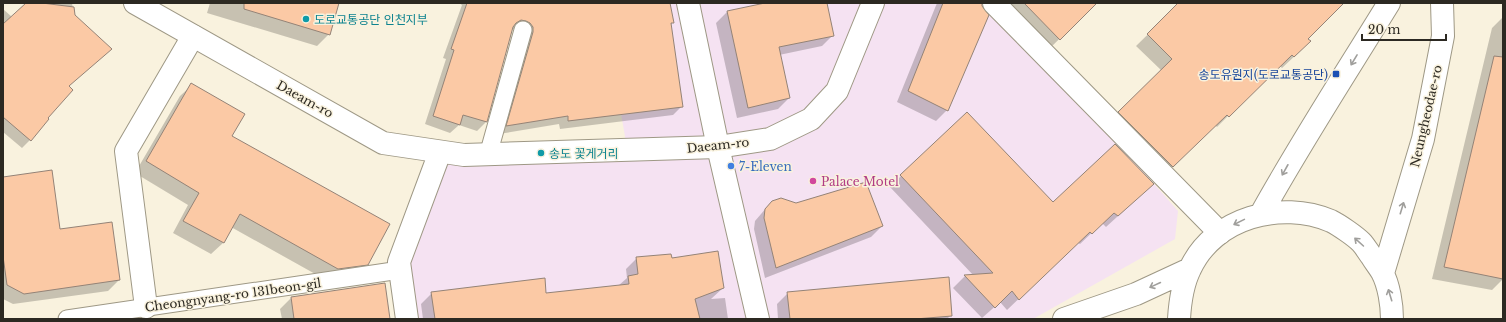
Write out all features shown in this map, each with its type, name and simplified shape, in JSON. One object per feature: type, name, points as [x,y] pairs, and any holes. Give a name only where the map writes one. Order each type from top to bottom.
[{"type":"street","name":"Daeam-ro","points":[[135,3],[383,143],[464,155],[718,147],[770,139],[811,119],[837,91],[873,3]]},
{"type":"street","points":[[688,3],[718,147],[758,319]]},
{"type":"street","points":[[994,3],[1220,234]]},
{"type":"street","points":[[1261,214],[1291,159],[1327,105],[1389,3]]},
{"type":"street","name":"Neungheodae-ro","points":[[1383,272],[1423,139],[1443,36],[1442,3]]},
{"type":"street","points":[[146,307],[126,151],[193,36]]},
{"type":"street","points":[[407,319],[399,262],[440,152]]},
{"type":"street","points":[[1179,319],[1180,299],[1190,269],[1203,249],[1220,234],[1239,222],[1261,214],[1297,212],[1332,222],[1361,242],[1383,272],[1392,304],[1392,319]]},
{"type":"street","points":[[1064,319],[1136,294],[1190,269]]},
{"type":"lane","points":[[488,155],[523,30]]},
{"type":"lane","name":"Cheongnyang-ro 131beon-gil","points":[[67,319],[400,270]]},
{"type":"shaded area","points":[[602,3],[995,3],[1178,211],[1175,239],[1033,319],[412,319],[403,263],[442,162],[628,154]]},
{"type":"building","points":[[26,3],[42,3],[74,7],[75,15],[112,49],[69,86],[73,90],[48,118],[49,119],[31,141],[3,117],[3,24]]},
{"type":"building","name":"도로교통공단 인천지부","points":[[244,3],[339,3],[330,35],[244,9]]},
{"type":"building","points":[[467,3],[670,3],[674,23],[671,23],[683,107],[568,121],[568,116],[506,126],[533,32],[533,27],[530,23],[521,20],[513,27],[487,122],[463,115],[460,125],[433,116],[454,50],[451,49]]},
{"type":"building","points":[[765,3],[827,3],[834,36],[779,47],[790,98],[748,108],[727,11]]},
{"type":"building","points":[[943,3],[982,3],[982,6],[989,15],[948,111],[908,91]]},
{"type":"building","points":[[1024,3],[1097,3],[1060,40]]},
{"type":"building","points":[[1178,3],[1344,3],[1308,39],[1311,41],[1294,57],[1292,55],[1229,117],[1227,115],[1173,167],[1118,112],[1172,59],[1147,34]]},
{"type":"building","points":[[1494,56],[1503,57],[1503,279],[1444,267]]},
{"type":"building","points":[[191,83],[245,114],[232,136],[390,224],[368,265],[338,269],[240,214],[224,243],[183,221],[199,193],[146,161]]},
{"type":"building","points":[[967,112],[1053,202],[1115,144],[1154,184],[1118,216],[1114,213],[1092,234],[1090,232],[1019,300],[1012,291],[995,308],[964,275],[993,273],[900,175]]},
{"type":"building","points":[[52,170],[60,229],[112,222],[120,280],[24,294],[7,285],[3,256],[3,177]]},
{"type":"building","points":[[866,182],[883,226],[776,268],[764,218],[765,209],[772,201],[781,198],[796,203]]},
{"type":"building","points":[[718,251],[724,288],[695,299],[700,319],[435,319],[431,292],[545,278],[546,293],[629,284],[628,276],[638,274],[636,257],[671,254],[672,258]]},
{"type":"building","points":[[949,277],[952,316],[915,319],[790,319],[787,292]]},
{"type":"building","points":[[385,283],[390,319],[294,319],[291,297]]},
{"type":"place","name":"도로교통공단 인천지부","points":[[306,19]]},
{"type":"place","name":"송도유원지(도로교통공단)","points":[[1336,74]]},
{"type":"place","name":"송도 꽃게거리","points":[[541,153]]},
{"type":"place","name":"7-Eleven","points":[[731,166]]},
{"type":"place","name":"Palace Motel","points":[[813,181]]}]
